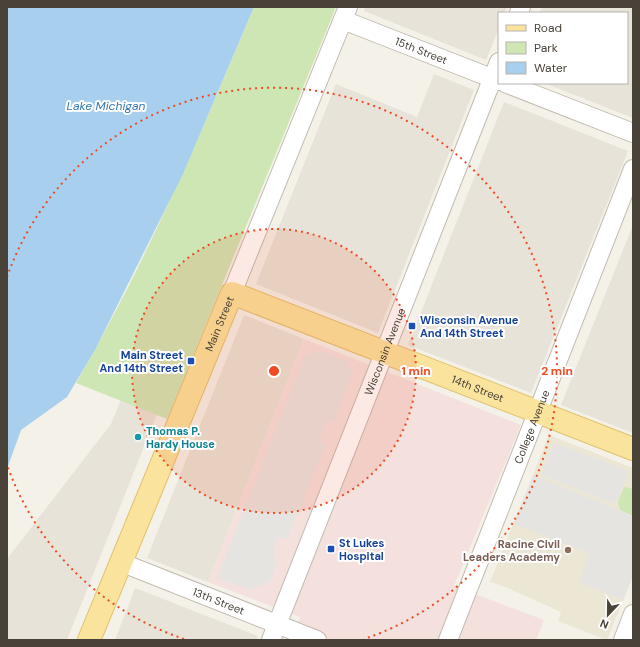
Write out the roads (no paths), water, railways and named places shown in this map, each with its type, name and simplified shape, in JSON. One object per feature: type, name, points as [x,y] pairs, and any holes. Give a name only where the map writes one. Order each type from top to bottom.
[{"type":"main road","name":"14th Street","points":[[232,293],[327,331],[385,351],[633,449]]},
{"type":"main road","name":"Main Street","points":[[89,640],[232,293]]},
{"type":"street","name":"15th Street","points":[[346,14],[498,76]]},
{"type":"street","name":"Main Street","points":[[232,293],[346,14]]},
{"type":"street","name":"Wisconsin Avenue","points":[[274,632],[385,351],[498,78]]},
{"type":"street","name":"15th Street","points":[[518,84],[633,133]]},
{"type":"street","name":"College Avenue","points":[[448,640],[633,169]]},
{"type":"street","name":"13th Street","points":[[120,562],[274,632],[316,640]]},
{"type":"street","points":[[623,640],[633,614]]},
{"type":"water","name":"Lake Michigan","points":[[7,7],[254,7],[182,176],[95,350],[67,397],[21,430],[7,469]]},
{"type":"place","name":"Wisconsin Avenue And 14th Street","points":[[412,326]]},
{"type":"place","name":"Main Street And 14th Street","points":[[191,361]]},
{"type":"place","name":"Thomas P. Hardy House","points":[[138,437]]},
{"type":"place","name":"St Lukes Hospital","points":[[331,549]]},
{"type":"place","name":"Racine Civil Leaders Academy","points":[[568,550]]}]
